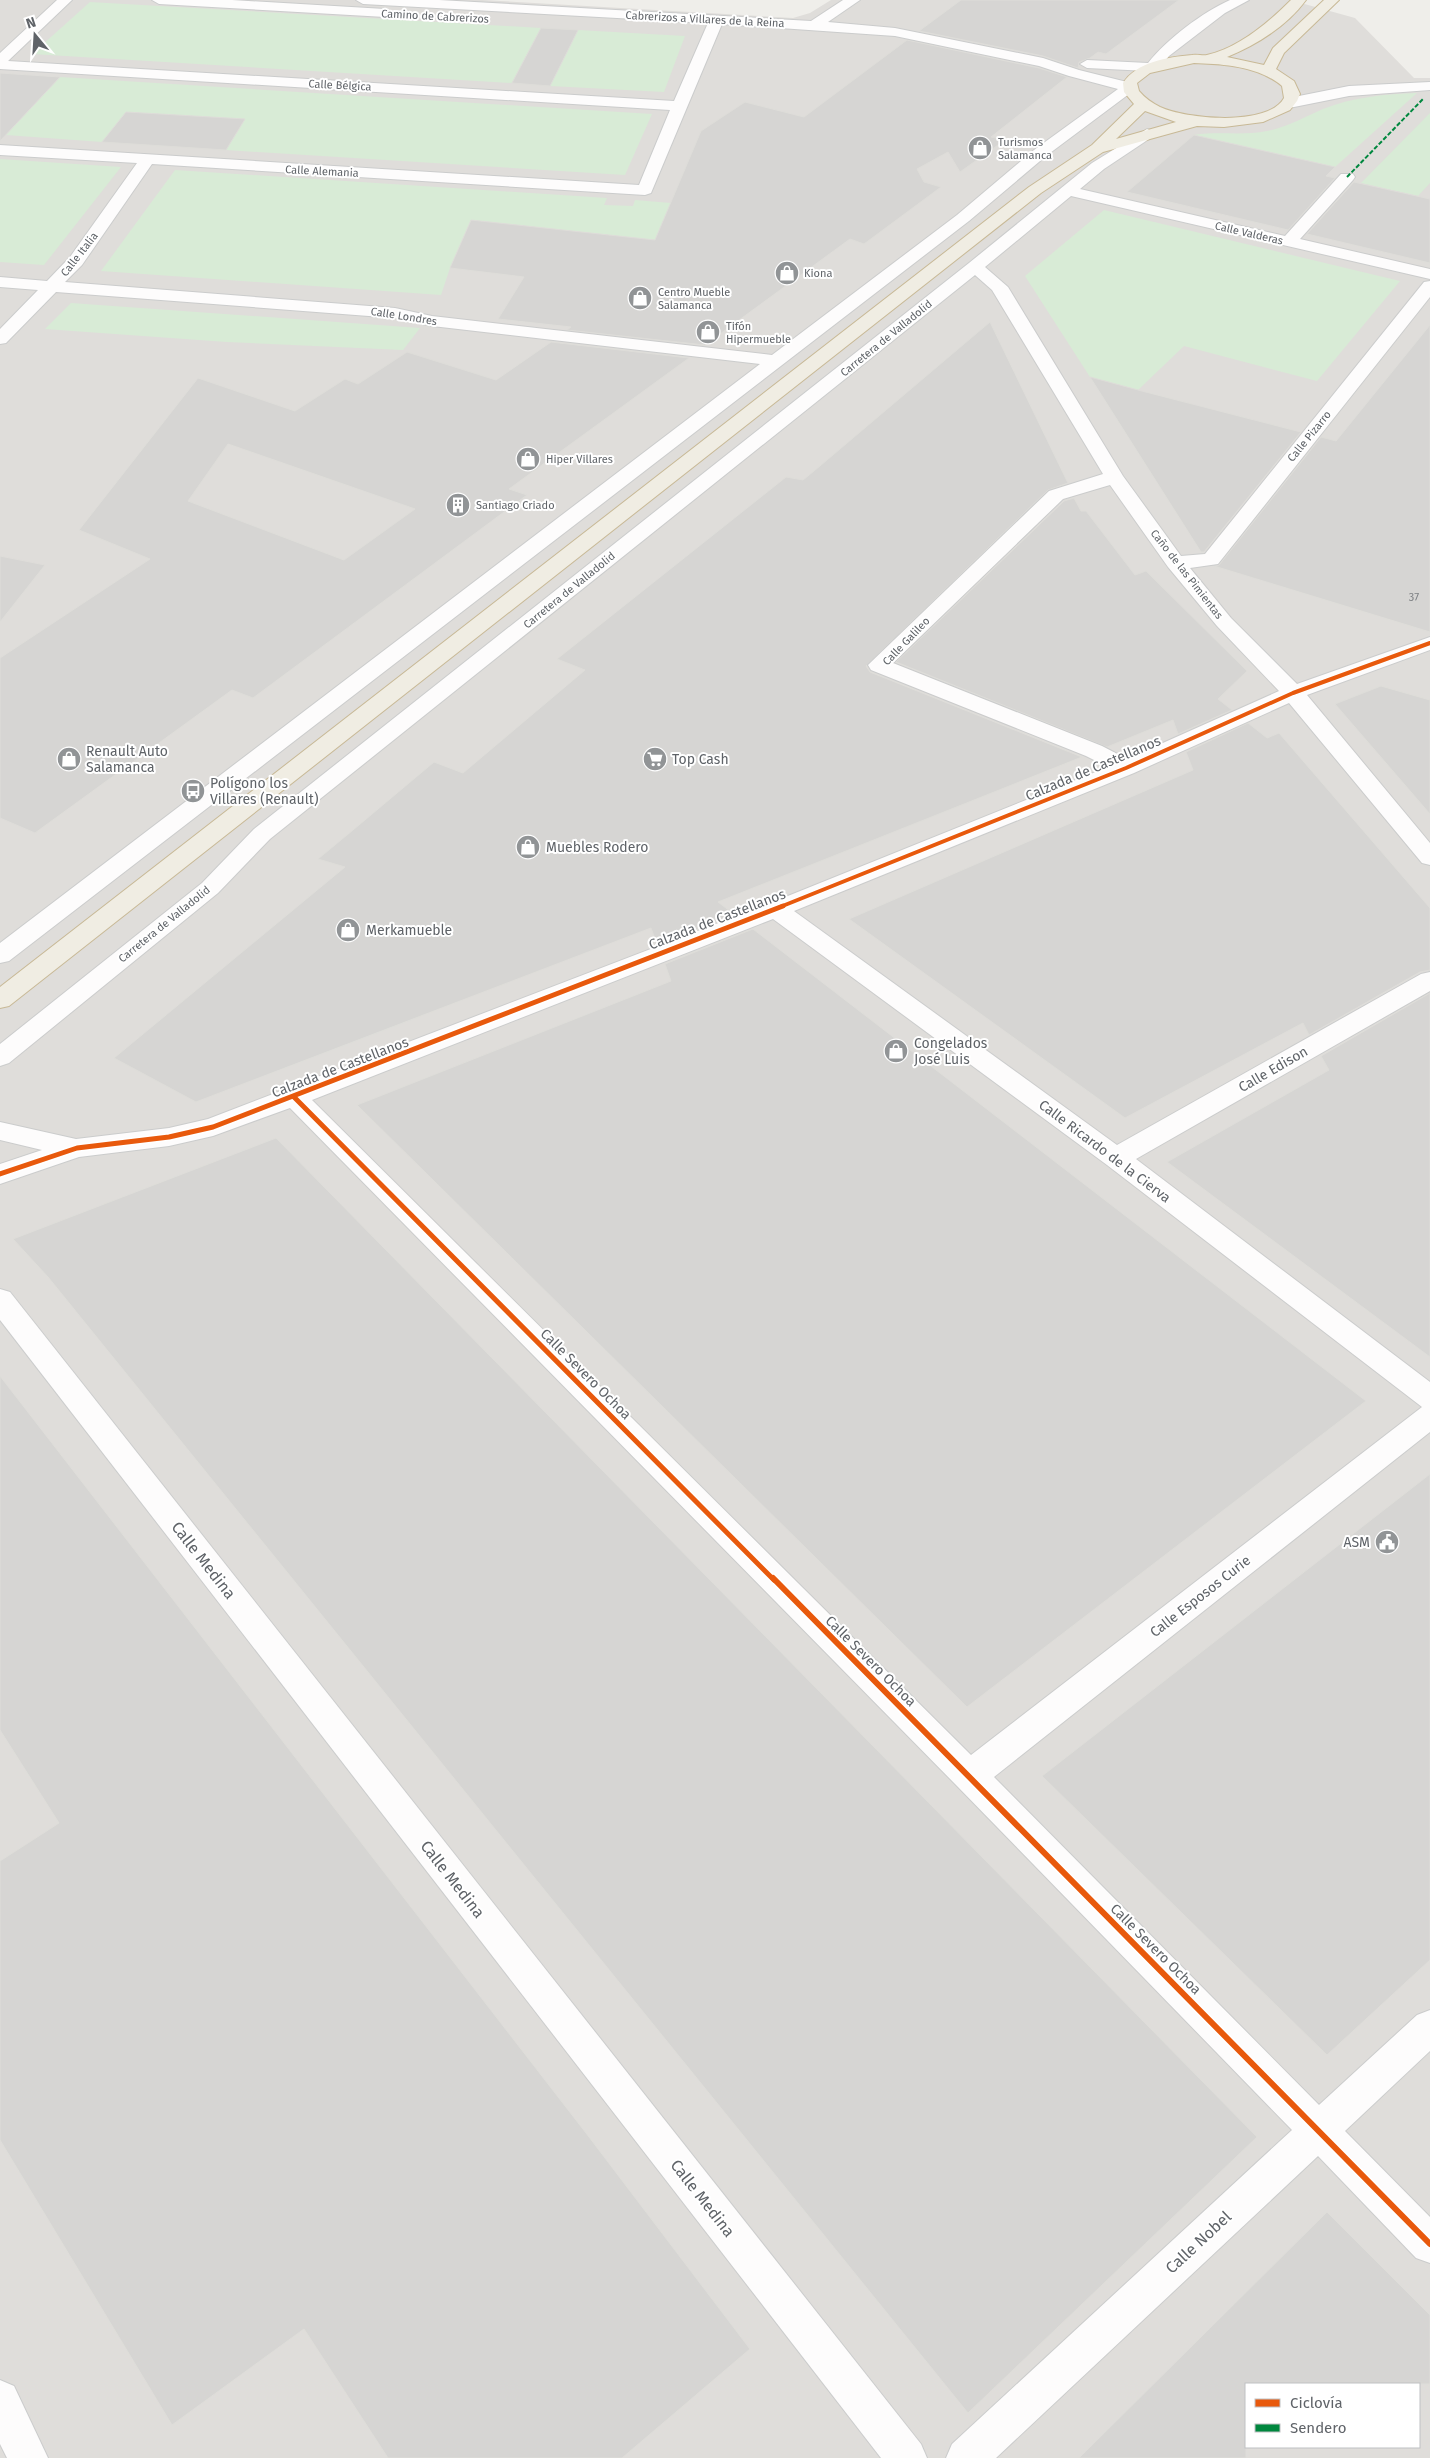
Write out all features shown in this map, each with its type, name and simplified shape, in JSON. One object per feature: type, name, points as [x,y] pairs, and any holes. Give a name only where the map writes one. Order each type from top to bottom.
[{"type":"highway","points":[[1209,59],[1247,43],[1283,16],[1299,0]]},
{"type":"highway","points":[[1268,71],[1278,51],[1332,0]]},
{"type":"highway","points":[[1209,59],[1238,62],[1268,71],[1288,86],[1292,94],[1289,103],[1279,111],[1264,117],[1244,121],[1197,121],[1159,112],[1143,104],[1132,94],[1130,88],[1136,76],[1151,66],[1179,60],[1209,59]]},
{"type":"highway","name":"Carretera de Valladolid","points":[[0,1000],[1035,190],[1098,148],[1143,104]]},
{"type":"highway","name":"Carretera de Valladolid","points":[[1098,148],[1197,121]]},
{"type":"street","points":[[0,61],[65,0]]},
{"type":"street","name":"Camino de Cabrerizos","points":[[159,0],[714,26]]},
{"type":"street","name":"Cabrerizos a Villares de la Reina","points":[[363,0],[714,26],[814,25],[904,34],[1043,62],[1074,73],[1130,88]]},
{"type":"street","points":[[814,25],[853,0]]},
{"type":"street","points":[[1151,66],[1164,53],[1220,10],[1237,1]]},
{"type":"street","points":[[680,106],[714,26]]},
{"type":"street","name":"Cabrerizos a Villares de la Reina","points":[[1043,62],[1151,66]]},
{"type":"street","name":"Calle Bélgica","points":[[0,64],[680,106]]},
{"type":"street","points":[[1074,73],[1096,98],[1093,112]]},
{"type":"street","points":[[1288,86],[1349,91]]},
{"type":"street","points":[[1289,103],[1349,91],[1430,86]]},
{"type":"street","points":[[0,956],[963,218],[994,190],[1093,112],[1130,88]]},
{"type":"street","name":"Calle Alemania","points":[[0,150],[645,190],[680,106]]},
{"type":"street","name":"Carretera de Valladolid","points":[[0,1057],[210,888],[262,834],[975,267],[1107,159],[1147,134]]},
{"type":"street","name":"Calle Italia","points":[[0,339],[76,261],[147,160]]},
{"type":"street","points":[[1288,242],[1347,177]]},
{"type":"street","name":"Calle Valderas","points":[[1069,190],[1430,274]]},
{"type":"street","name":"Caño de las Pimientas","points":[[975,267],[999,287],[1114,477],[1175,563],[1224,622],[1293,693],[1430,858]]},
{"type":"street","name":"Calle Londres","points":[[0,282],[395,312],[432,321],[776,361]]},
{"type":"street","name":"Calle Pizarro","points":[[1175,563],[1211,560],[1430,286]]},
{"type":"street","name":"Calle Galileo","points":[[1114,477],[1056,494],[879,665],[1094,751],[1126,768]]},
{"type":"street","name":"Calzada de Castellanos","points":[[0,1174],[77,1148],[168,1137],[214,1127],[776,908],[1126,768],[1293,693],[1430,643]]},
{"type":"street","name":"Calle Ricardo de la Cierva","points":[[776,908],[1116,1158],[1430,1398]]},
{"type":"street","name":"Calle Edison","points":[[1116,1158],[1430,980]]},
{"type":"street","name":"Calle Severo Ochoa","points":[[294,1097],[970,1776],[1430,2244]]},
{"type":"street","name":"Calzada de Castellanos","points":[[0,1131],[77,1148]]},
{"type":"street","name":"Calle Medina","points":[[0,1300],[907,2458]]},
{"type":"street","name":"Calle Esposos Curie","points":[[970,1776],[1430,1416]]},
{"type":"street","name":"Calle Nobel","points":[[966,2458],[1430,2027]]},
{"type":"street","points":[[0,2400],[28,2458]]},
{"type":"shaded area","points":[[0,0],[482,0],[793,18],[810,13],[831,0],[1290,0],[1355,18],[1414,78],[1430,78],[1430,2458],[0,2458]]},
{"type":"green space","points":[[90,2],[541,28],[512,83],[32,54]]},
{"type":"green space","points":[[578,30],[685,36],[664,92],[550,86]]},
{"type":"green space","points":[[60,77],[652,114],[625,175],[226,150],[245,119],[127,112],[102,142],[6,135]]},
{"type":"green space","points":[[1417,93],[1335,167],[1194,135],[1267,131],[1282,127],[1334,105],[1382,95]]},
{"type":"green space","points":[[1430,113],[1430,183],[1418,196],[1361,183]]},
{"type":"green space","points":[[0,159],[121,167],[44,265],[0,262]]},
{"type":"green space","points":[[175,170],[607,198],[604,205],[633,206],[635,200],[671,203],[655,240],[472,220],[450,268],[441,295],[101,271]]},
{"type":"green space","points":[[1104,210],[1400,281],[1317,381],[1184,346],[1138,390],[1090,377],[1025,276]]},
{"type":"green space","points":[[71,303],[420,328],[403,350],[227,342],[45,329]]},
{"type":"building","points":[[961,0],[1179,0],[1106,54],[1098,52],[1090,58],[1079,62],[1078,68],[1043,56],[919,31]]},
{"type":"building","points":[[541,28],[578,30],[550,86],[512,83]]},
{"type":"building","points":[[907,40],[1039,68],[1067,77],[991,137],[1005,140],[960,172],[948,152],[917,169],[924,182],[941,187],[864,244],[850,239],[705,345],[567,330],[571,327],[498,319],[524,277],[450,268],[471,220],[655,240],[701,131],[745,102],[804,117]]},
{"type":"building","points":[[0,73],[60,77],[0,141]]},
{"type":"building","points":[[126,112],[245,119],[226,150],[102,142]]},
{"type":"building","points":[[1194,135],[1335,167],[1326,176],[1335,178],[1288,230],[1127,192]]},
{"type":"building","points":[[1354,182],[1430,199],[1430,263],[1307,234]]},
{"type":"building","points":[[990,322],[1068,483],[1048,490],[866,666],[870,672],[1082,757],[718,902],[735,915],[657,944],[651,928],[196,1102],[114,1058],[345,867],[318,859],[434,762],[463,773],[585,670],[557,659],[786,477],[803,480]]},
{"type":"building","points":[[1430,325],[1430,632],[1214,566],[1219,565],[1321,437],[1336,441]]},
{"type":"building","points":[[551,342],[689,358],[509,489],[527,495],[253,698],[232,690],[35,833],[0,818],[0,658],[150,559],[79,530],[198,378],[295,411],[345,379],[358,384],[407,352],[496,380]],"holes":[[[228,444],[415,509],[344,560],[188,501]]]},
{"type":"building","points":[[1090,377],[1301,432],[1204,552],[1201,552]]},
{"type":"building","points":[[1074,498],[1081,511],[1086,511],[1135,575],[1146,571],[1247,671],[1218,699],[1232,710],[1178,734],[1173,720],[1107,747],[896,662],[1064,501]]},
{"type":"building","points":[[0,556],[45,565],[0,622]]},
{"type":"building","points":[[1381,686],[1430,700],[1430,814],[1335,704]]},
{"type":"building","points":[[1248,723],[1267,738],[1279,733],[1430,908],[1430,970],[1420,972],[1309,1035],[1303,1023],[1125,1118],[849,919],[1193,770],[1186,752]]},
{"type":"building","points":[[753,929],[1366,1401],[967,1707],[357,1105],[671,981],[665,964]]},
{"type":"building","points":[[1430,993],[1430,1357],[1167,1162],[1329,1070],[1321,1056]]},
{"type":"building","points":[[276,1138],[1257,2137],[968,2413],[48,1277],[13,1239]]},
{"type":"building","points":[[0,1376],[586,2133],[750,2349],[622,2458],[388,2458],[304,2329],[172,2425],[0,2140],[0,1861],[59,1823],[0,1730]]},
{"type":"building","points":[[1430,1474],[1430,1960],[1327,2055],[1042,1776]]},
{"type":"building","points":[[1327,2212],[1430,2315],[1430,2384],[1245,2383],[1246,2458],[1079,2458]]},
{"type":"marked path","points":[[1347,177],[1423,99]]},
{"type":"cycle path","points":[[0,1174],[77,1148],[169,1137],[213,1127],[294,1097],[776,909],[1126,768],[1293,693],[1430,643]]},
{"type":"cycle path","points":[[294,1097],[970,1776],[1430,2244]]},
{"type":"place","name":"Turismos Salamanca","points":[[980,148]]},
{"type":"place","name":"Kiona","points":[[787,273]]},
{"type":"place","name":"Centro Mueble Salamanca","points":[[640,298]]},
{"type":"place","name":"Tifón Hipermueble","points":[[708,332]]},
{"type":"place","name":"Hiper Villares","points":[[528,459]]},
{"type":"place","name":"Santiago Criado","points":[[458,505]]},
{"type":"place","name":"Renault Auto Salamanca","points":[[69,759]]},
{"type":"place","name":"Top Cash","points":[[655,759]]},
{"type":"place","name":"Polígono los Villares (Renault)","points":[[193,791]]},
{"type":"place","name":"Muebles Rodero","points":[[528,847]]},
{"type":"place","name":"Merkamueble","points":[[348,930]]},
{"type":"place","name":"Congelados José Luis","points":[[896,1051]]},
{"type":"place","name":"ASM","points":[[1387,1542]]}]
